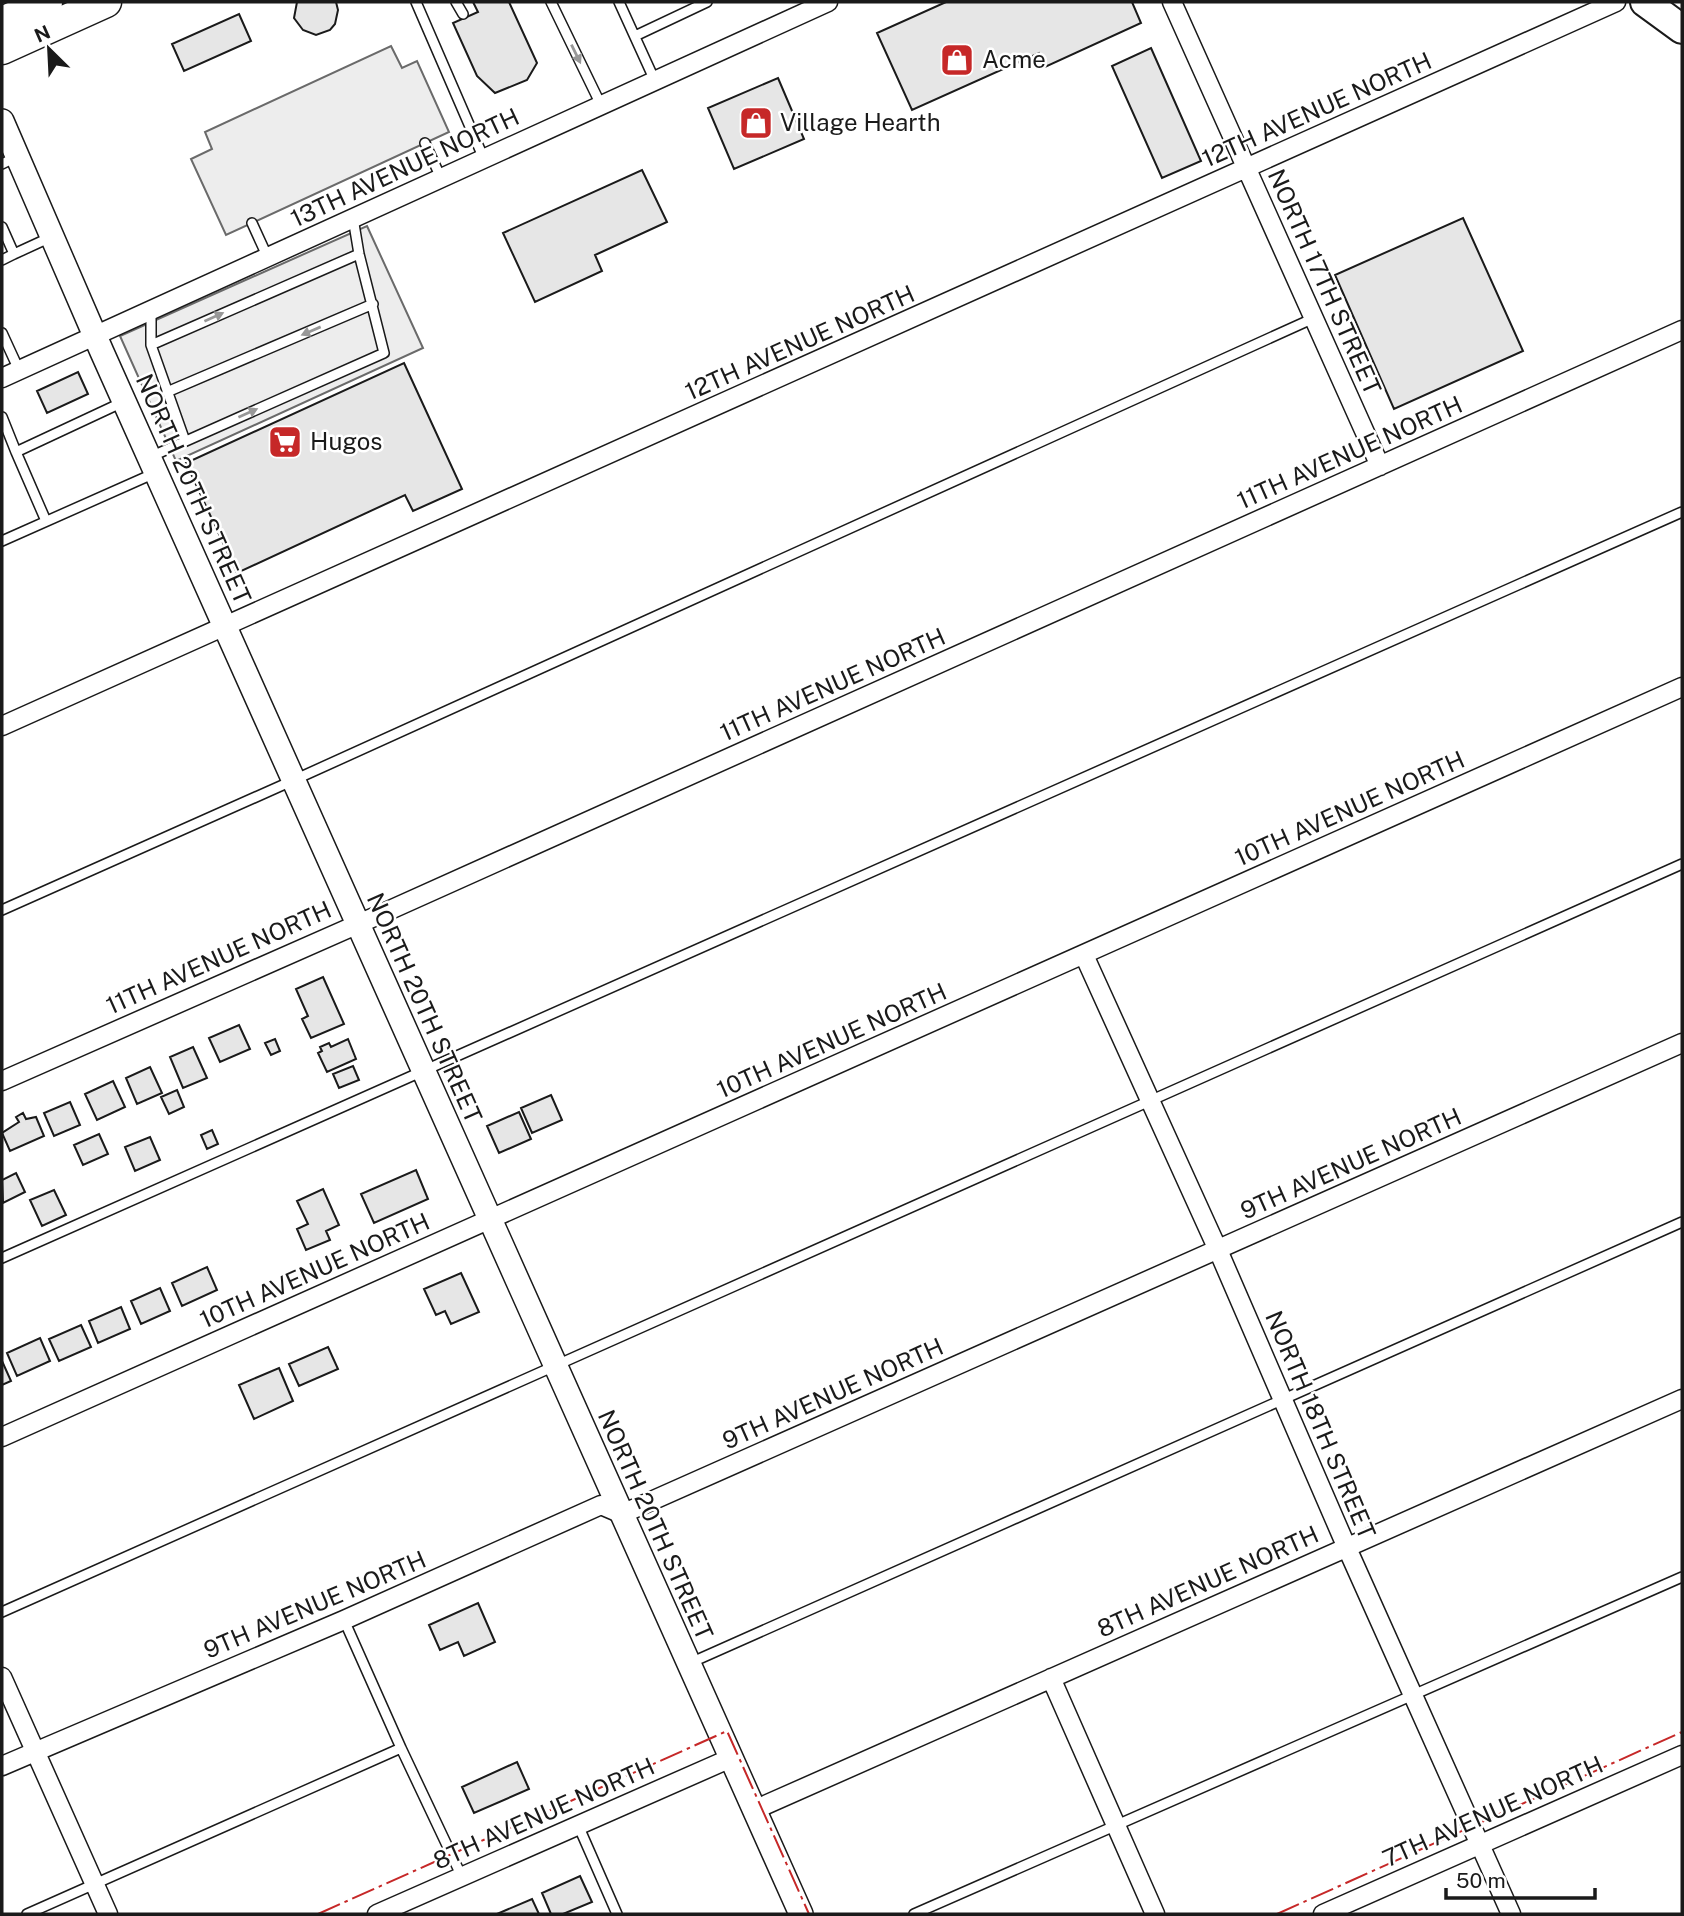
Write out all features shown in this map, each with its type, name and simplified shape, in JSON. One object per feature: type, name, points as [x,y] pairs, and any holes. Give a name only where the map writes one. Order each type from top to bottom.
[{"type":"highway","points":[[2,22],[47,2]]},
{"type":"highway","points":[[2,49],[106,2]]},
{"type":"main road","points":[[1646,2],[1682,29]]},
{"type":"street","name":"13TH AVENUE NORTH","points":[[2,378],[828,2]]},
{"type":"street","name":"NORTH 17TH STREET","points":[[1172,2],[1380,467]]},
{"type":"street","name":"12TH AVENUE NORTH","points":[[2,726],[1616,2]]},
{"type":"street","name":"NORTH 20TH STREET","points":[[2,121],[9,161],[51,237],[801,1914]]},
{"type":"street","name":"11TH AVENUE NORTH","points":[[2,1081],[1682,330]]},
{"type":"street","name":"10TH AVENUE NORTH","points":[[2,1437],[1682,688]]},
{"type":"street","name":"NORTH 18TH STREET","points":[[1084,955],[1218,1250],[1347,1548],[1511,1914]]},
{"type":"street","name":"9TH AVENUE NORTH","points":[[2,1766],[344,1620],[601,1505],[622,1514],[1682,1043]]},
{"type":"street","name":"8TH AVENUE NORTH","points":[[754,1810],[1682,1399]]},
{"type":"street","points":[[2,1677],[108,1914]]},
{"type":"street","points":[[1051,1678],[1155,1914]]},
{"type":"street","name":"7TH AVENUE NORTH","points":[[1323,1914],[1682,1755]]},
{"type":"street","name":"8TH AVENUE NORTH","points":[[377,1914],[731,1758]]},
{"type":"lane","points":[[415,2],[484,159]]},
{"type":"lane","points":[[456,2],[463,14]]},
{"type":"lane","points":[[551,2],[601,105]]},
{"type":"lane","points":[[619,2],[655,81]]},
{"type":"lane","points":[[635,36],[707,2]]},
{"type":"lane","points":[[425,143],[441,178]]},
{"type":"lane","points":[[2,541],[46,522],[153,465],[186,441],[384,353],[359,254],[353,218]]},
{"type":"lane","points":[[252,223],[268,258]]},
{"type":"lane","points":[[2,227],[15,254]]},
{"type":"lane","points":[[2,260],[51,237]]},
{"type":"lane","points":[[151,345],[359,254]]},
{"type":"lane","points":[[167,392],[373,304]]},
{"type":"lane","points":[[151,310],[151,345],[186,441]]},
{"type":"lane","points":[[2,910],[1314,318]]},
{"type":"lane","points":[[2,333],[19,370]]},
{"type":"lane","points":[[16,452],[125,401]]},
{"type":"lane","points":[[2,417],[46,522]]},
{"type":"lane","points":[[2,1258],[1682,512]]},
{"type":"lane","points":[[2,1612],[1682,864]]},
{"type":"lane","points":[[689,1664],[1682,1222]]},
{"type":"lane","points":[[914,1914],[1682,1577]]},
{"type":"lane","points":[[344,1620],[462,1877]]},
{"type":"lane","points":[[27,1914],[401,1748]]},
{"type":"lane","points":[[578,1825],[617,1914]]},
{"type":"shaded area","points":[[391,46],[402,68],[417,61],[449,132],[226,235],[191,159],[212,149],[205,132]]},
{"type":"shaded area","points":[[367,226],[423,348],[176,461],[120,336]]},
{"type":"building","points":[[297,2],[336,2],[338,10],[335,24],[330,30],[316,35],[303,30],[294,18]]},
{"type":"building","points":[[473,2],[509,2],[537,63],[527,80],[495,93],[477,76],[453,23],[478,12]]},
{"type":"building","name":"Acme","points":[[946,2],[1132,2],[1141,23],[1045,67],[1039,53],[912,110],[877,33]]},
{"type":"building","points":[[239,14],[251,41],[184,71],[172,44]]},
{"type":"building","points":[[1151,48],[1201,161],[1162,178],[1112,66]]},
{"type":"building","name":"Village Hearth","points":[[778,78],[804,139],[734,169],[708,108]]},
{"type":"building","points":[[642,170],[667,222],[595,255],[602,271],[535,302],[503,233]]},
{"type":"building","points":[[1463,218],[1523,351],[1394,409],[1335,275]]},
{"type":"building","points":[[404,363],[462,489],[413,511],[405,495],[237,573],[186,463]]},
{"type":"building","points":[[78,372],[88,394],[47,413],[37,391]]},
{"type":"building","points":[[323,977],[344,1024],[311,1038],[302,1019],[308,1016],[296,989]]},
{"type":"building","points":[[239,1025],[250,1049],[220,1062],[209,1038]]},
{"type":"building","points":[[275,1039],[280,1051],[271,1055],[265,1043]]},
{"type":"building","points":[[348,1039],[356,1059],[327,1072],[318,1053],[322,1051],[320,1047],[329,1043],[331,1047]]},
{"type":"building","points":[[193,1047],[207,1078],[183,1088],[170,1057]]},
{"type":"building","points":[[353,1066],[359,1080],[339,1088],[333,1074]]},
{"type":"building","points":[[150,1067],[162,1093],[137,1104],[126,1078]]},
{"type":"building","points":[[113,1081],[125,1107],[97,1120],[85,1094]]},
{"type":"building","points":[[177,1090],[184,1107],[169,1114],[161,1097]]},
{"type":"building","points":[[551,1095],[562,1120],[532,1133],[521,1108]]},
{"type":"building","points":[[70,1102],[80,1125],[54,1136],[44,1113]]},
{"type":"building","points":[[519,1112],[531,1139],[499,1153],[487,1126]]},
{"type":"building","points":[[23,1113],[26,1119],[36,1117],[44,1136],[10,1151],[2,1133],[19,1122],[16,1117]]},
{"type":"building","points":[[212,1130],[218,1144],[207,1149],[201,1135]]},
{"type":"building","points":[[99,1134],[108,1154],[83,1165],[74,1145]]},
{"type":"building","points":[[150,1137],[160,1160],[135,1171],[125,1147]]},
{"type":"building","points":[[416,1170],[428,1199],[374,1223],[361,1194]]},
{"type":"building","points":[[16,1173],[25,1192],[3,1203],[2,1180]]},
{"type":"building","points":[[323,1189],[339,1225],[326,1231],[330,1240],[306,1250],[297,1229],[308,1224],[297,1201]]},
{"type":"building","points":[[54,1190],[66,1215],[42,1226],[30,1200]]},
{"type":"building","points":[[207,1267],[217,1290],[182,1306],[172,1283]]},
{"type":"building","points":[[461,1273],[479,1312],[451,1324],[445,1311],[436,1315],[424,1289]]},
{"type":"building","points":[[160,1288],[170,1311],[141,1324],[131,1301]]},
{"type":"building","points":[[121,1307],[130,1329],[98,1343],[89,1321]]},
{"type":"building","points":[[81,1325],[91,1347],[59,1361],[49,1339]]},
{"type":"building","points":[[40,1338],[50,1361],[17,1376],[7,1353]]},
{"type":"building","points":[[328,1347],[338,1369],[299,1386],[289,1364]]},
{"type":"building","points":[[2,1361],[11,1381],[2,1385]]},
{"type":"building","points":[[279,1368],[293,1401],[254,1419],[239,1385]]},
{"type":"building","points":[[478,1603],[495,1642],[464,1656],[458,1642],[440,1650],[429,1625]]},
{"type":"building","points":[[517,1762],[529,1789],[474,1813],[462,1787]]},
{"type":"building","points":[[580,1876],[592,1902],[563,1914],[551,1914],[542,1893]]},
{"type":"building","points":[[532,1899],[539,1914],[497,1914]]},
{"type":"power","points":[[318,1914],[727,1731],[809,1914]]},
{"type":"power","points":[[1277,1914],[1682,1732]]},
{"type":"place","name":"Acme","points":[[957,60]]},
{"type":"place","name":"Village Hearth","points":[[756,123]]},
{"type":"place","name":"Hugos","points":[[285,442]]}]
